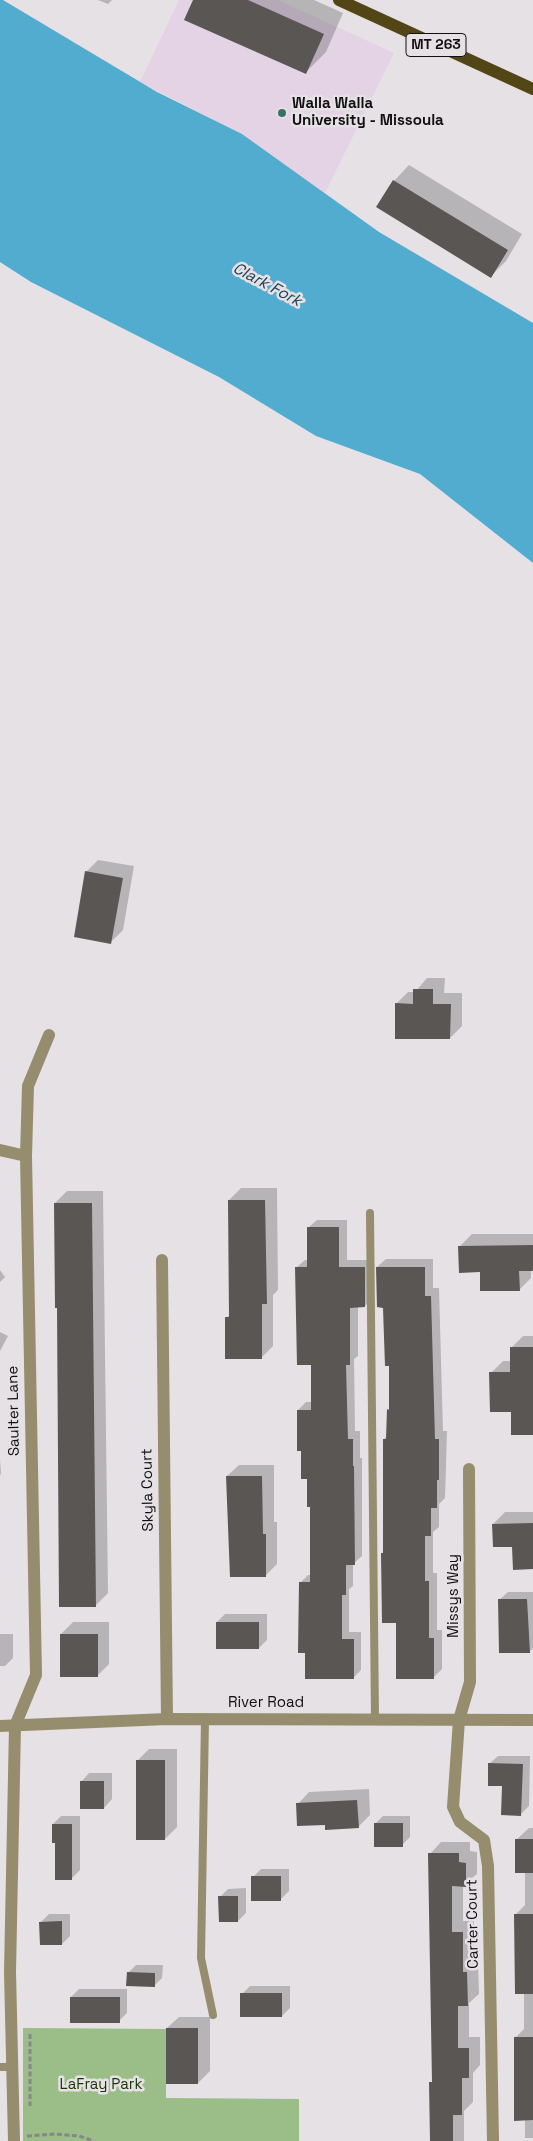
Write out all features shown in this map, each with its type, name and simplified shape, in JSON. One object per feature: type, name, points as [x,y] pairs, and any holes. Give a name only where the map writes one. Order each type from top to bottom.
[{"type":"main road","name":"MT 263","points":[[339,0],[533,89]]},
{"type":"street","name":"Saulter Lane","points":[[15,1726],[36,1675],[26,1156],[28,1086],[49,1035]]},
{"type":"street","points":[[0,1150],[26,1156]]},
{"type":"street","name":"Skyla Court","points":[[162,1260],[167,1719]]},
{"type":"street","name":"Missys Way","points":[[459,1720],[470,1682],[469,1469]]},
{"type":"street","name":"River Road","points":[[0,1726],[167,1719],[533,1720]]},
{"type":"street","name":"Carter Court","points":[[459,1720],[453,1807],[460,1822],[484,1840],[488,1866],[493,2141]]},
{"type":"street","points":[[14,2139],[6,2067],[5,1929],[15,1726]]},
{"type":"lane","points":[[370,1213],[375,1720]]},
{"type":"lane","points":[[205,1719],[201,1958],[213,2015]]},
{"type":"path","points":[[30,2034],[30,2110]]},
{"type":"path","points":[[30,2127],[30,2136]]},
{"type":"path","points":[[14,2139],[55,2134],[80,2136],[94,2141]]},
{"type":"shaded area","name":"Walla Walla University - Missoula","points":[[179,0],[278,0],[394,53],[325,193],[242,134],[140,82]]},
{"type":"green space","name":"LaFray Park","points":[[23,2028],[166,2029],[166,2098],[299,2099],[299,2141],[23,2141]]},
{"type":"water","name":"Clark Fork","points":[[0,0],[3,0],[157,92],[242,134],[379,232],[533,323],[533,563],[420,474],[316,436],[219,377],[31,282],[0,262]]},
{"type":"building","name":"Walla Walla University - Missoula","points":[[193,0],[248,0],[324,34],[306,74],[184,20]]},
{"type":"building","points":[[393,180],[508,250],[491,278],[376,207]]},
{"type":"building","points":[[85,871],[123,878],[111,944],[74,937]]},
{"type":"building","points":[[413,989],[433,989],[433,1004],[451,1004],[450,1039],[395,1039],[395,1003],[413,1004]]},
{"type":"building","points":[[228,1200],[265,1200],[267,1304],[262,1304],[262,1359],[225,1359],[225,1317],[229,1317]]},
{"type":"building","points":[[54,1203],[92,1203],[96,1607],[59,1607],[57,1308],[55,1308]]},
{"type":"building","points":[[307,1227],[339,1227],[339,1267],[365,1267],[365,1307],[350,1308],[350,1365],[346,1365],[348,1439],[353,1439],[355,1565],[346,1565],[346,1595],[342,1595],[342,1639],[354,1639],[354,1679],[305,1679],[305,1653],[298,1653],[299,1582],[310,1582],[310,1507],[307,1507],[307,1479],[301,1479],[301,1451],[297,1451],[297,1410],[311,1410],[311,1365],[297,1365],[295,1267],[307,1267]]},
{"type":"building","points":[[533,1245],[533,1271],[519,1271],[520,1291],[480,1291],[480,1272],[459,1273],[458,1246]]},
{"type":"building","points":[[376,1267],[425,1267],[425,1296],[431,1296],[435,1439],[439,1439],[439,1480],[437,1480],[437,1508],[431,1508],[431,1536],[425,1536],[425,1581],[429,1581],[429,1638],[434,1638],[434,1679],[396,1679],[396,1623],[382,1623],[383,1439],[386,1439],[387,1409],[389,1410],[389,1366],[385,1366],[383,1308],[377,1307]]},
{"type":"building","points":[[510,1347],[533,1347],[533,1435],[511,1435],[511,1412],[490,1412],[489,1372],[510,1372]]},
{"type":"building","points":[[226,1476],[262,1476],[263,1534],[266,1534],[266,1577],[230,1577]]},
{"type":"building","points":[[533,1523],[533,1569],[513,1570],[512,1547],[493,1547],[492,1524]]},
{"type":"building","points":[[498,1599],[527,1599],[530,1653],[499,1653]]},
{"type":"building","points":[[216,1622],[259,1622],[259,1649],[216,1649]]},
{"type":"building","points":[[60,1634],[98,1634],[98,1677],[60,1677]]},
{"type":"building","points":[[136,1760],[165,1760],[165,1840],[136,1840]]},
{"type":"building","points":[[488,1763],[523,1764],[521,1816],[501,1815],[502,1786],[488,1786]]},
{"type":"building","points":[[80,1781],[104,1781],[104,1809],[80,1809]]},
{"type":"building","points":[[357,1800],[359,1828],[325,1830],[325,1825],[297,1826],[296,1803]]},
{"type":"building","points":[[374,1823],[403,1823],[403,1847],[374,1847]]},
{"type":"building","points":[[52,1824],[72,1824],[72,1880],[55,1880],[55,1843],[52,1843]]},
{"type":"building","points":[[515,1839],[533,1839],[533,1873],[515,1873]]},
{"type":"building","points":[[428,1853],[459,1853],[459,1862],[466,1863],[466,1887],[452,1886],[452,1932],[463,1932],[463,1972],[467,1972],[468,2006],[458,2006],[458,2048],[469,2048],[469,2078],[462,2078],[462,2115],[453,2115],[453,2141],[430,2141],[429,2082],[432,2082]]},
{"type":"building","points":[[251,1876],[281,1876],[281,1901],[251,1901]]},
{"type":"building","points":[[218,1896],[238,1896],[238,1922],[219,1922]]},
{"type":"building","points":[[514,1914],[533,1914],[533,1994],[515,1994]]},
{"type":"building","points":[[62,1921],[62,1945],[40,1945],[39,1922]]},
{"type":"building","points":[[127,1972],[155,1973],[155,1987],[126,1986]]},
{"type":"building","points":[[240,1993],[282,1993],[282,2017],[240,2017]]},
{"type":"building","points":[[70,1997],[120,1997],[120,2023],[70,2023]]},
{"type":"building","points":[[166,2028],[198,2028],[198,2084],[166,2084]]},
{"type":"building","points":[[514,2037],[533,2037],[533,2120],[514,2121]]},
{"type":"place","name":"Walla Walla University - Missoula","points":[[282,113]]}]
